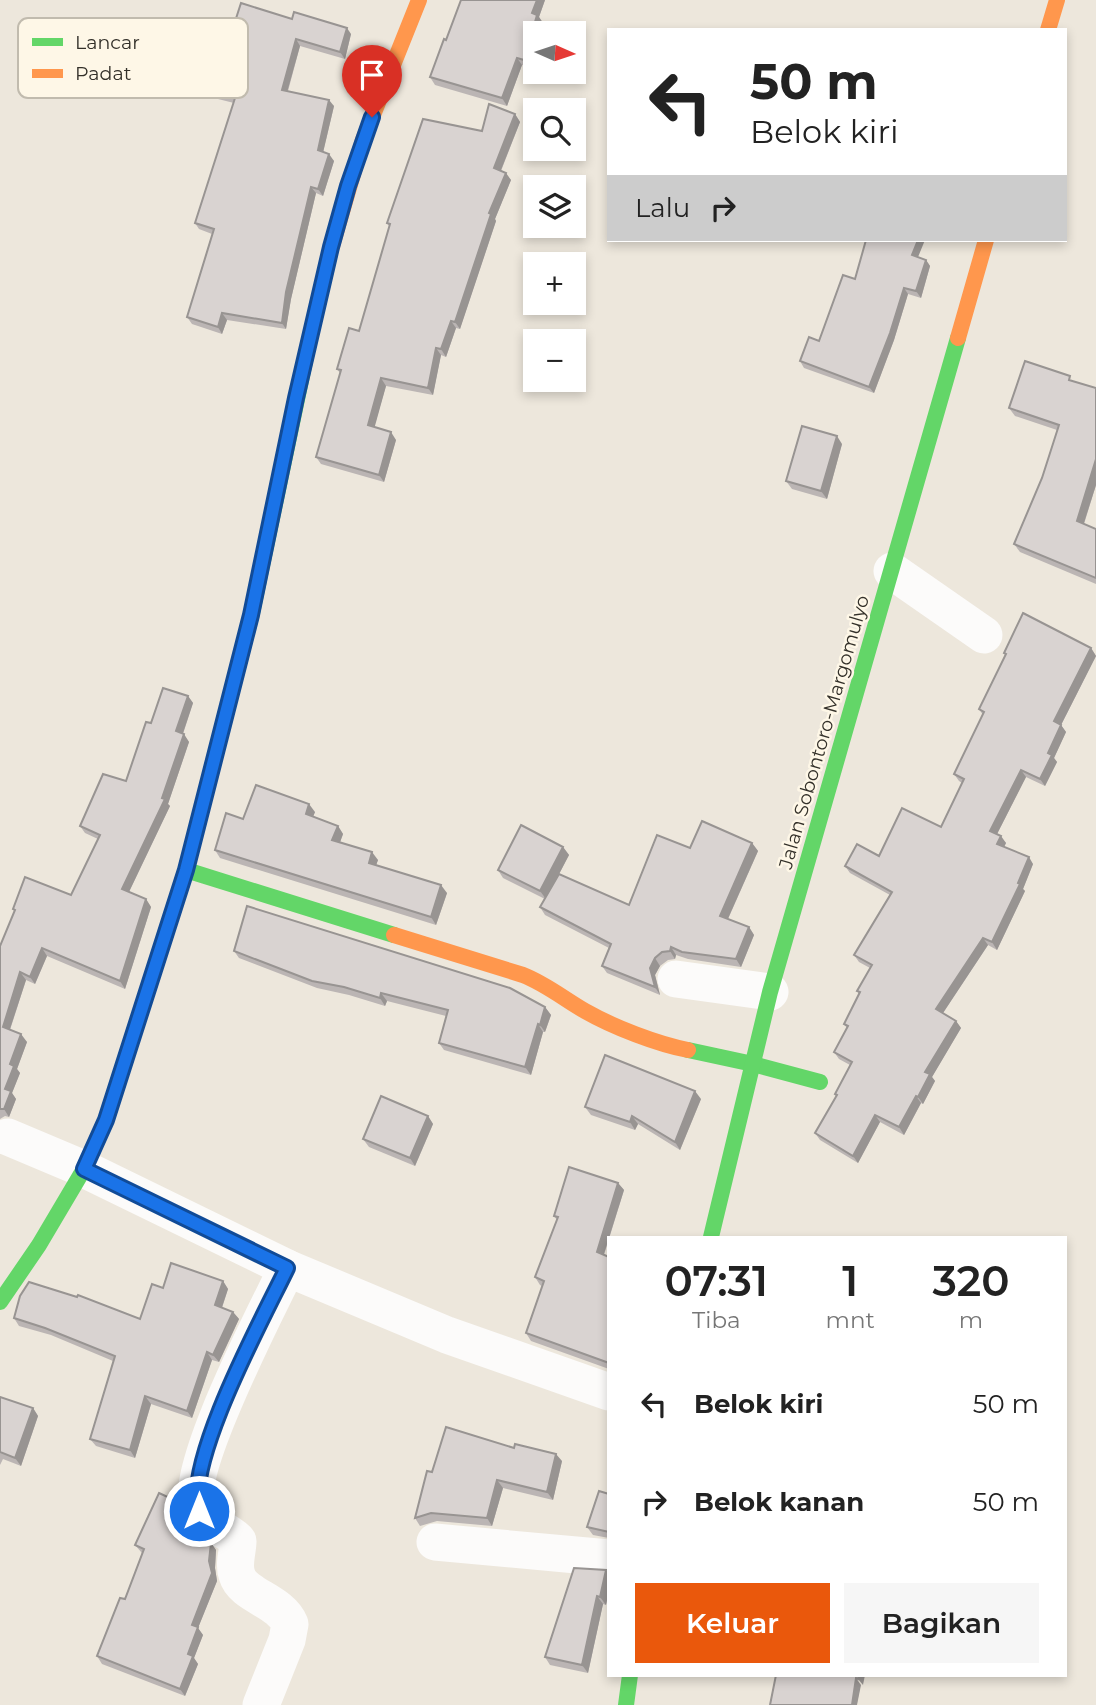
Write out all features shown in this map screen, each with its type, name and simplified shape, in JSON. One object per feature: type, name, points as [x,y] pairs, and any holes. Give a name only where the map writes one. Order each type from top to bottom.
[{"type":"street","points":[[0,1302],[39,1245],[84,1169],[106,1120],[186,870],[251,615],[296,398],[348,186],[380,94],[419,0]]},
{"type":"street","points":[[1049,28],[1057,0]]},
{"type":"street","name":"Jalan Sobontoro-Margomulyo","points":[[711,1236],[770,992],[985,242]]},
{"type":"street","points":[[892,572],[984,635]]},
{"type":"street","points":[[186,870],[530,978],[587,1012],[667,1046],[753,1064],[820,1082]]},
{"type":"street","points":[[676,979],[770,992]]},
{"type":"street","points":[[8,1137],[84,1169],[287,1268],[447,1335],[607,1391]]},
{"type":"street","points":[[261,1705],[287,1640],[290,1624],[282,1611],[239,1581],[236,1570],[237,1539],[202,1516],[197,1499],[204,1455],[217,1419],[287,1268]]},
{"type":"street","points":[[435,1542],[607,1559]]},
{"type":"street","points":[[626,1705],[630,1677]]},
{"type":"building","points":[[461,0],[537,0],[532,13],[537,15],[535,21],[523,21],[523,60],[517,58],[502,98],[430,77],[444,39],[446,40]]},
{"type":"building","points":[[241,3],[292,19],[294,12],[347,28],[340,52],[296,39],[282,90],[329,100],[318,150],[329,154],[318,189],[311,187],[286,292],[282,323],[222,313],[218,327],[187,317],[214,229],[195,223],[235,98],[248,98],[248,18],[236,18]]},
{"type":"building","points":[[489,104],[515,114],[494,168],[506,173],[489,213],[491,214],[455,322],[451,321],[441,349],[436,348],[428,388],[381,378],[368,425],[391,432],[379,475],[316,457],[341,370],[337,369],[349,328],[359,331],[390,224],[387,223],[423,119],[482,131]]},
{"type":"building","points":[[865,242],[917,242],[912,255],[926,260],[916,291],[904,288],[869,387],[800,361],[809,337],[819,341],[843,275],[855,279]]},
{"type":"building","points":[[1025,361],[1070,376],[1069,380],[1096,388],[1096,459],[1077,521],[1096,529],[1096,578],[1014,544],[1042,478],[1059,425],[1009,408]]},
{"type":"building","points":[[802,426],[837,436],[821,491],[786,481]]},
{"type":"building","points":[[1023,613],[1091,648],[1054,721],[1061,725],[1048,753],[1052,755],[1040,779],[1021,770],[990,831],[1001,836],[997,844],[1029,857],[1018,883],[1020,884],[992,942],[983,938],[936,1009],[956,1021],[925,1072],[930,1074],[918,1097],[916,1096],[899,1127],[875,1115],[853,1156],[815,1133],[852,1062],[834,1052],[848,1026],[844,1024],[860,992],[857,991],[872,965],[854,955],[892,892],[845,866],[857,844],[879,856],[902,808],[941,827],[964,779],[954,774],[984,712],[979,709]]},
{"type":"building","points":[[163,688],[188,696],[176,731],[184,734],[162,798],[165,799],[122,889],[146,899],[120,981],[42,948],[30,977],[20,972],[3,1027],[21,1034],[10,1064],[14,1066],[5,1089],[11,1091],[4,1109],[0,1109],[0,946],[25,877],[71,895],[100,835],[80,826],[103,774],[126,781],[146,722],[151,723]]},
{"type":"building","points":[[256,785],[309,804],[306,814],[338,826],[332,840],[372,852],[369,863],[441,885],[431,917],[215,850],[226,813],[243,819]]},
{"type":"building","points":[[702,821],[752,843],[720,916],[749,927],[736,959],[682,952],[671,947],[670,951],[662,952],[655,958],[650,968],[655,987],[602,966],[611,944],[540,907],[559,874],[629,905],[657,835],[690,848]]},
{"type":"building","points":[[521,825],[563,847],[540,891],[498,870]]},
{"type":"building","points":[[247,906],[510,988],[545,1007],[525,1067],[439,1043],[448,1010],[381,993],[380,998],[312,981],[234,951]]},
{"type":"building","points":[[605,1055],[695,1091],[675,1142],[632,1116],[630,1122],[585,1107]]},
{"type":"building","points":[[381,1096],[428,1116],[410,1158],[363,1139]]},
{"type":"building","points":[[569,1167],[618,1183],[597,1252],[607,1256],[607,1362],[526,1333],[544,1281],[535,1277],[558,1217],[554,1216]]},
{"type":"building","points":[[171,1263],[223,1281],[215,1305],[233,1312],[213,1355],[207,1352],[187,1411],[145,1396],[130,1450],[90,1439],[115,1356],[14,1318],[20,1296],[29,1282],[77,1297],[78,1295],[140,1319],[152,1284],[163,1288]]},
{"type":"building","points":[[0,1397],[33,1408],[15,1458],[0,1452]]},
{"type":"building","points":[[446,1427],[514,1448],[515,1444],[556,1454],[547,1492],[497,1480],[487,1518],[431,1513],[415,1518],[427,1471],[432,1472]]},
{"type":"building","points":[[599,1491],[607,1493],[607,1532],[587,1527]]},
{"type":"building","points":[[159,1493],[172,1499],[183,1525],[211,1543],[209,1561],[212,1573],[192,1625],[198,1627],[188,1654],[193,1656],[180,1689],[97,1656],[120,1598],[125,1599],[144,1549],[135,1545]]},
{"type":"building","points":[[574,1568],[606,1570],[600,1597],[597,1596],[582,1665],[545,1657]]},
{"type":"building","points":[[776,1677],[858,1677],[856,1678],[852,1705],[770,1705]]},
{"type":"traffic: fast","points":[[186,870],[252,613],[330,253]]},
{"type":"traffic: fast","points":[[711,1236],[770,992],[958,338]]},
{"type":"traffic: fast","points":[[0,1302],[39,1245],[84,1169],[106,1120],[186,870],[394,935]]},
{"type":"traffic: fast","points":[[688,1050],[820,1082]]},
{"type":"traffic: fast","points":[[626,1705],[630,1677]]},
{"type":"traffic: slow","points":[[330,253],[363,140],[419,0]]},
{"type":"traffic: slow","points":[[1049,28],[1057,0]]},
{"type":"traffic: slow","points":[[958,338],[985,242]]},
{"type":"traffic: slow","points":[[394,935],[523,975],[609,1023],[649,1039],[688,1050]]},
{"type":"route","points":[[199,1511],[199,1476],[217,1419],[287,1268],[84,1169],[106,1120],[186,870],[251,615],[296,398],[331,247],[348,186],[372,117]]}]
